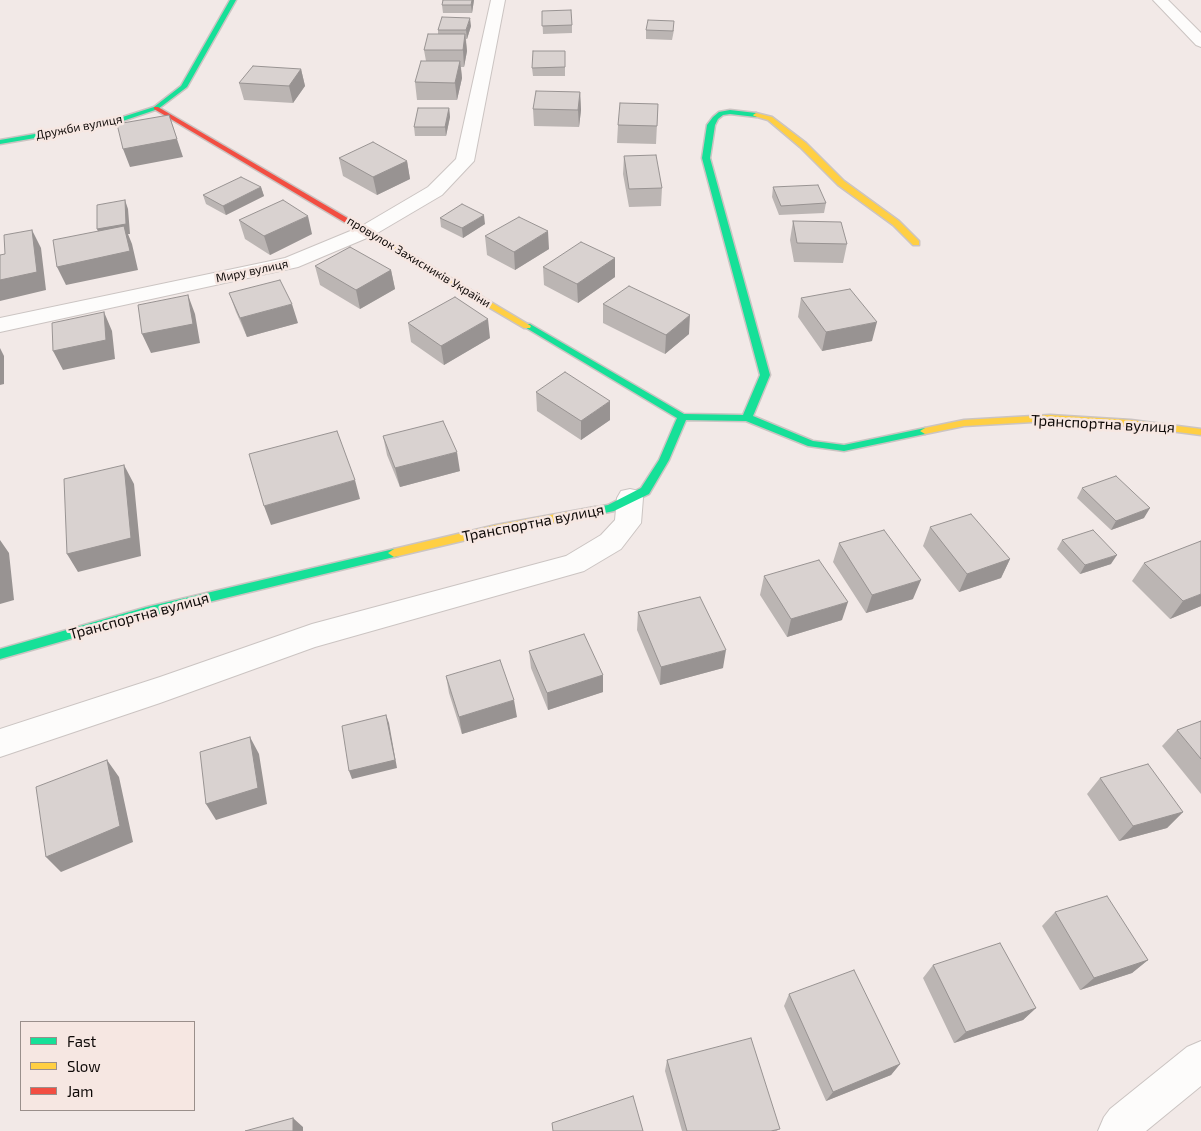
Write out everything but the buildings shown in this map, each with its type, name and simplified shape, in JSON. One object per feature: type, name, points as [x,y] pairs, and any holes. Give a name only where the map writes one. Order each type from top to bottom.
[{"type":"street","name":"Дружби вулиця","points":[[0,142],[111,123],[156,108],[184,87],[233,0]]},
{"type":"street","name":"Миру вулиця","points":[[0,325],[291,263],[367,231],[435,191],[465,161],[498,0]]},
{"type":"street","points":[[1160,0],[1201,42]]},
{"type":"street","points":[[1174,15],[1192,16]]},
{"type":"street","name":"провулок Захисників України","points":[[156,108],[682,417]]},
{"type":"street","points":[[747,418],[765,375],[706,158],[711,125],[715,118],[722,113],[730,112],[770,118],[804,145],[841,183],[896,223],[916,243]]},
{"type":"street","name":"Транспортна вулиця","points":[[0,654],[146,612],[496,529],[610,508],[645,491],[664,460],[682,417],[747,418],[812,444],[844,448],[964,423],[1050,418],[1131,422],[1201,432]]},
{"type":"street","points":[[0,743],[160,690],[312,636],[574,564],[611,542],[628,523],[630,498]]},
{"type":"street","points":[[1118,1131],[1201,1061]]},
{"type":"traffic: fast","points":[[0,142],[111,123],[156,108],[184,87],[233,0]]},
{"type":"traffic: fast","points":[[747,418],[765,375],[706,158],[711,125],[715,118],[721,113],[730,112],[756,115]]},
{"type":"traffic: fast","points":[[527,326],[682,417],[747,418],[812,444],[844,448],[925,431]]},
{"type":"traffic: fast","points":[[595,511],[610,508],[645,491],[664,460],[682,417]]},
{"type":"traffic: fast","points":[[0,654],[147,612],[394,553]]},
{"type":"traffic: slow","points":[[756,115],[770,118],[803,145],[841,183],[896,223],[916,243]]},
{"type":"traffic: slow","points":[[369,233],[527,326]]},
{"type":"traffic: slow","points":[[925,431],[964,423],[1050,418],[1131,423],[1201,432]]},
{"type":"traffic: slow","points":[[394,553],[496,529],[595,511]]},
{"type":"traffic: jam","points":[[156,108],[369,233]]}]
